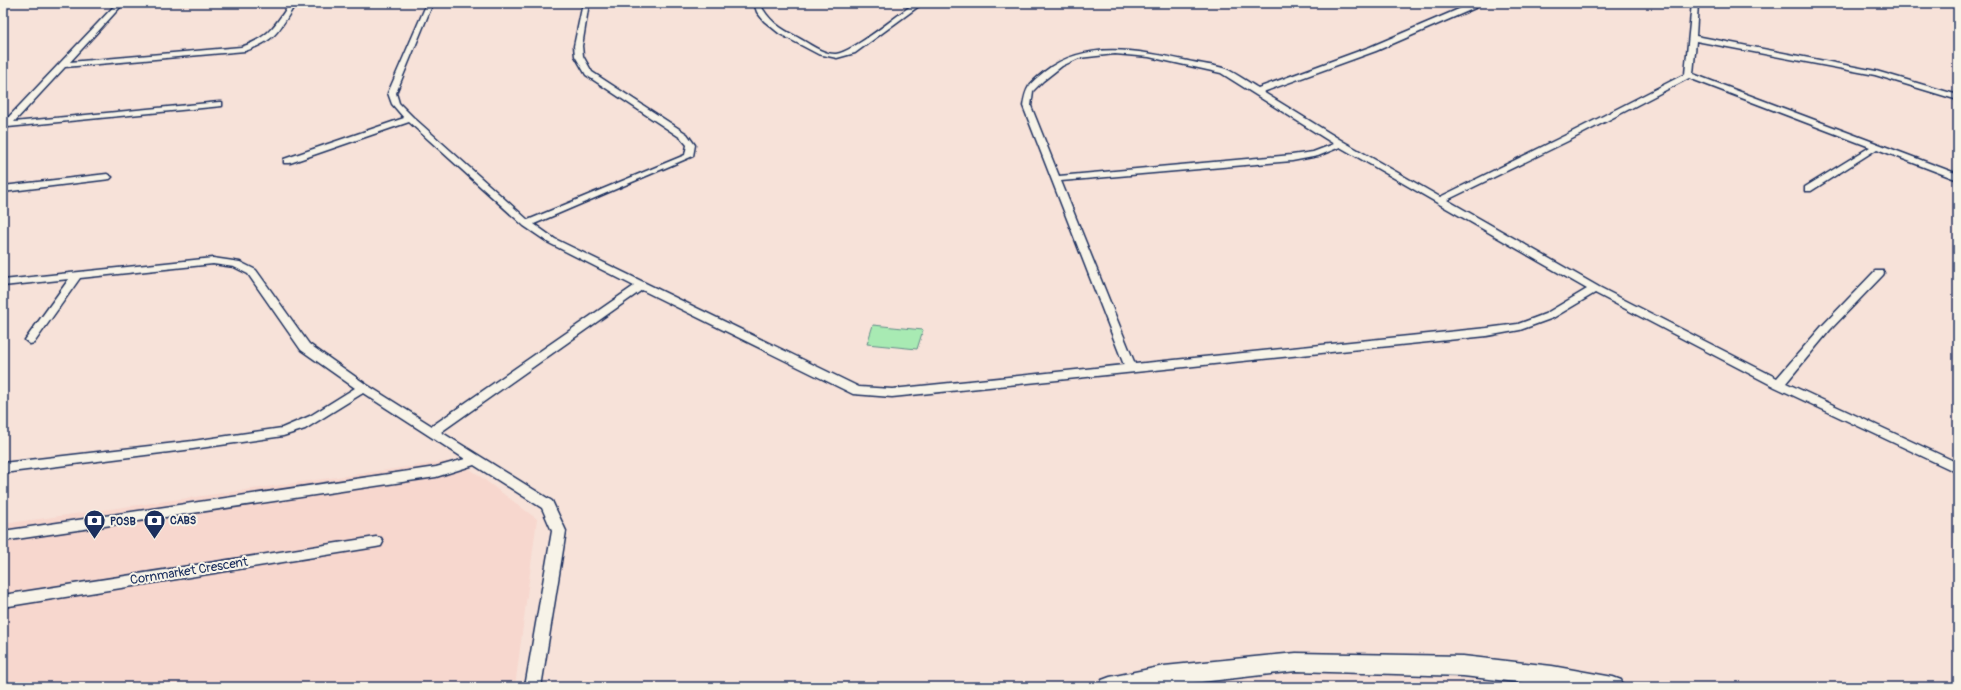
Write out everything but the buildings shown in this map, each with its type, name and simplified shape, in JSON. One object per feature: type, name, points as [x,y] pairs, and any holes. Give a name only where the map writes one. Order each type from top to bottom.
[{"type":"street","points":[[4,126],[121,3]]},
{"type":"street","points":[[62,65],[242,49],[260,44],[270,38],[293,3]]},
{"type":"street","points":[[430,3],[392,93],[392,98],[396,105],[410,119],[527,224],[552,241],[857,391],[892,393],[1131,370],[1306,352],[1520,327],[1550,316],[1595,289]]},
{"type":"street","points":[[527,224],[689,156],[691,145],[684,136],[589,73],[579,56],[578,46],[586,3]]},
{"type":"street","points":[[757,3],[762,16],[770,25],[829,56],[837,56],[852,51],[920,3]]},
{"type":"street","points":[[1258,91],[1373,48],[1473,7],[1477,3]]},
{"type":"street","points":[[1689,74],[1695,3]]},
{"type":"street","points":[[1693,38],[1876,73],[1958,98]]},
{"type":"street","points":[[1131,370],[1027,106],[1029,91],[1040,78],[1059,64],[1078,56],[1115,52],[1149,54],[1224,71],[1341,144],[1595,289],[1779,384],[1958,468]]},
{"type":"street","points":[[1440,200],[1567,138],[1689,74],[1958,177]]},
{"type":"street","points":[[4,126],[219,104]]},
{"type":"street","points":[[286,161],[410,119]]},
{"type":"street","points":[[1057,179],[1292,158],[1315,154],[1341,144]]},
{"type":"street","points":[[1808,189],[1876,146]]},
{"type":"street","points":[[3,189],[107,177]]},
{"type":"street","points":[[3,283],[213,261],[236,264],[252,272],[305,347],[362,388],[547,505],[559,531],[533,687]]},
{"type":"street","points":[[1779,384],[1826,328],[1879,273]]},
{"type":"street","points":[[30,340],[78,274]]},
{"type":"street","points":[[432,432],[642,285]]},
{"type":"street","points":[[3,468],[193,445],[283,432],[301,426],[314,419],[362,388]]},
{"type":"street","points":[[3,536],[436,472],[475,460]]},
{"type":"street","name":"Cornmarket Crescent","points":[[3,601],[376,542]]},
{"type":"street","points":[[1110,687],[1164,676],[1296,662],[1463,666],[1552,676],[1614,687]]},
{"type":"shaded area","points":[[458,460],[537,519],[515,687],[3,687],[3,524]]},
{"type":"green space","points":[[873,325],[923,330],[917,349],[867,344]]},
{"type":"place","name":"POSB","points":[[94,540]]},
{"type":"place","name":"CABS","points":[[155,540]]}]
